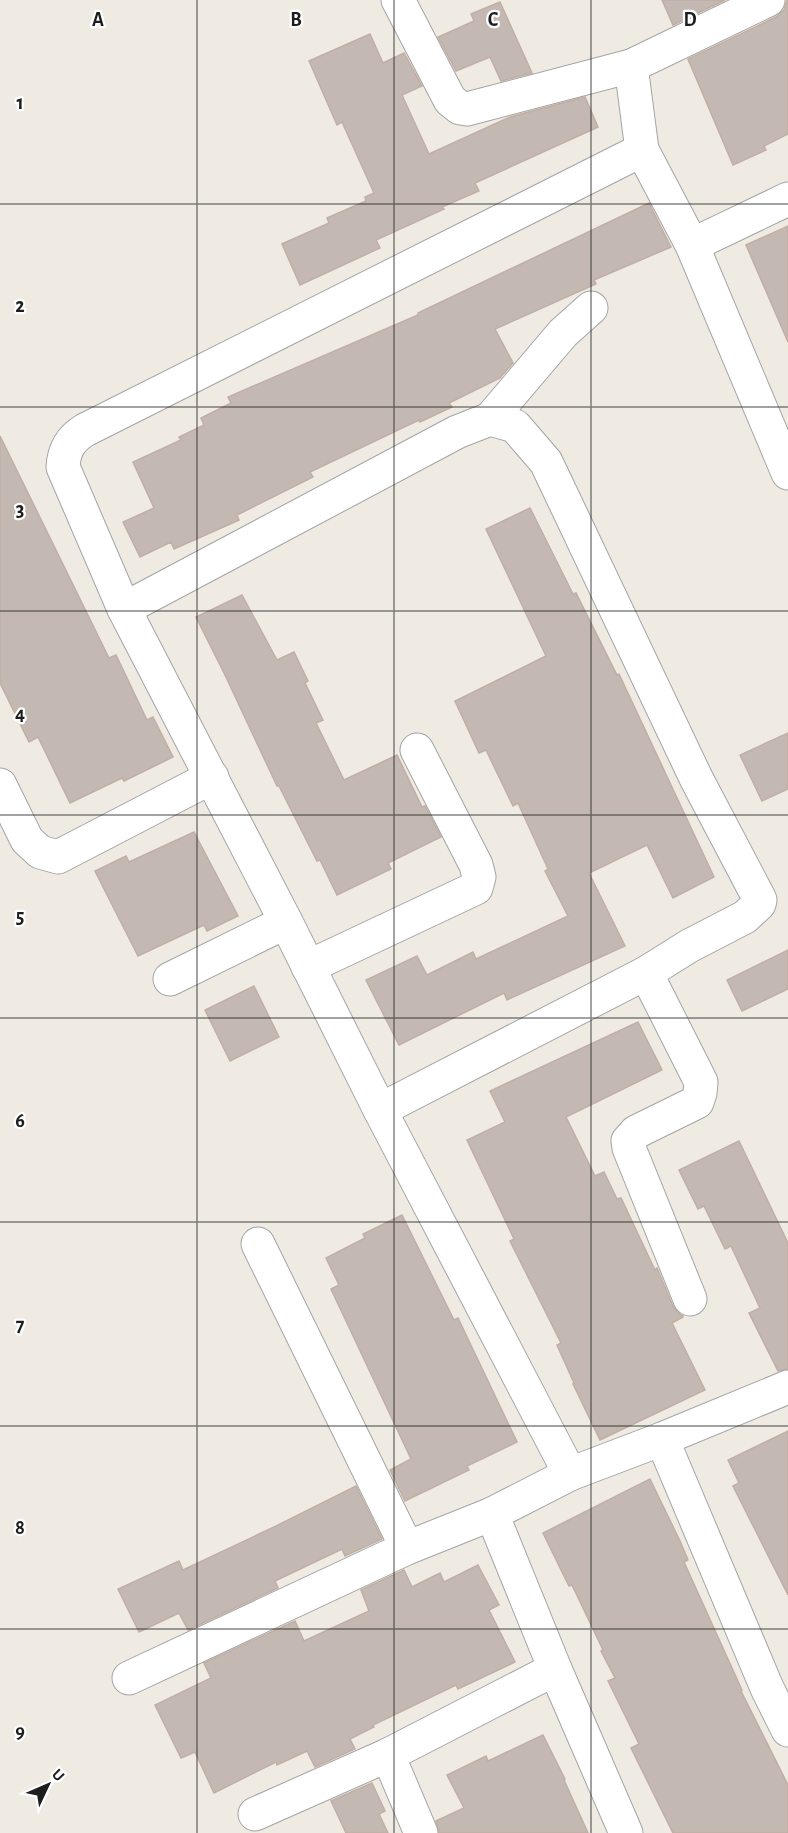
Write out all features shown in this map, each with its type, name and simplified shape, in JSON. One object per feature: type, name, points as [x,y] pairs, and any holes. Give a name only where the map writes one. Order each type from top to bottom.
[{"type":"street","points":[[398,0],[450,100],[460,108],[467,109],[631,66],[768,0]]},
{"type":"street","points":[[631,66],[642,150],[693,245],[788,473]]},
{"type":"street","points":[[570,1474],[380,1110],[212,777],[124,609],[63,467],[68,445],[76,435],[642,150]]},
{"type":"street","points":[[693,245],[788,199]]},
{"type":"street","points":[[124,609],[457,432],[490,419],[563,333],[591,308]]},
{"type":"street","points":[[380,1110],[646,974],[689,946],[745,917],[756,909],[760,900],[696,777],[546,462],[515,426],[490,419]]},
{"type":"street","points":[[308,967],[476,888],[479,877],[476,865],[417,750]]},
{"type":"street","points":[[0,785],[27,840],[39,852],[58,857],[212,777]]},
{"type":"street","points":[[170,979],[286,922]]},
{"type":"street","points":[[646,974],[701,1082],[700,1093],[697,1102],[636,1132],[628,1141],[690,1299]]},
{"type":"street","points":[[258,1244],[407,1548]]},
{"type":"street","points":[[129,1678],[407,1548],[492,1514],[570,1474],[788,1387]]},
{"type":"street","points":[[662,1439],[767,1688],[788,1730]]},
{"type":"street","points":[[492,1514],[555,1670],[626,1833]]},
{"type":"street","points":[[255,1814],[388,1755],[555,1670]]},
{"type":"street","points":[[388,1755],[421,1833]]},
{"type":"building","points":[[662,0],[725,0],[673,25]]},
{"type":"building","points":[[787,0],[788,134],[764,146],[766,150],[733,165],[688,59],[776,17],[784,10]]},
{"type":"building","points":[[500,2],[532,73],[501,81],[490,57],[456,71],[438,37],[474,21],[471,14]]},
{"type":"building","points":[[370,34],[383,63],[404,53],[422,86],[402,95],[429,154],[510,117],[585,97],[598,127],[475,183],[479,191],[376,240],[380,248],[300,285],[282,244],[329,223],[327,218],[366,201],[365,197],[374,193],[342,122],[337,125],[309,61]]},
{"type":"building","points":[[649,203],[671,247],[594,280],[596,284],[495,329],[513,363],[500,378],[449,403],[452,407],[420,422],[419,420],[310,472],[313,477],[237,515],[239,520],[174,549],[171,542],[140,557],[123,522],[154,508],[133,462],[181,440],[179,437],[204,425],[201,418],[231,403],[228,397],[418,315]]},
{"type":"building","points":[[788,226],[788,342],[746,245]]},
{"type":"building","points":[[0,436],[109,658],[116,655],[147,720],[153,717],[173,757],[124,781],[122,778],[70,803],[38,737],[29,742],[0,683]]},
{"type":"building","points":[[530,508],[573,594],[576,593],[617,675],[619,674],[714,877],[673,898],[647,845],[589,873],[625,946],[507,1000],[504,993],[399,1045],[366,980],[417,956],[427,975],[473,952],[476,959],[568,916],[545,871],[548,869],[518,803],[513,806],[486,750],[479,753],[455,701],[546,656],[486,529]]},
{"type":"building","points":[[242,595],[277,660],[294,652],[308,681],[305,683],[323,720],[316,723],[344,780],[397,755],[422,807],[425,806],[441,837],[388,863],[391,869],[337,895],[320,860],[317,861],[277,786],[196,617]]},
{"type":"building","points":[[788,733],[788,789],[762,801],[740,755]]},
{"type":"building","points":[[194,832],[238,916],[207,931],[204,925],[138,956],[95,871],[126,856],[129,862]]},
{"type":"building","points":[[788,950],[788,989],[742,1011],[727,980]]},
{"type":"building","points":[[254,986],[279,1037],[230,1061],[205,1010]]},
{"type":"building","points":[[638,1022],[662,1070],[566,1117],[595,1176],[604,1172],[617,1199],[621,1198],[655,1270],[657,1268],[673,1306],[683,1316],[672,1323],[705,1390],[600,1440],[557,1345],[561,1343],[510,1241],[514,1239],[467,1140],[505,1122],[490,1091]]},
{"type":"building","points":[[739,1141],[788,1243],[788,1369],[778,1371],[749,1313],[760,1308],[731,1246],[725,1249],[704,1206],[698,1209],[679,1170]]},
{"type":"building","points":[[402,1215],[454,1320],[458,1318],[517,1442],[467,1466],[469,1470],[405,1501],[390,1470],[411,1459],[331,1289],[339,1285],[326,1258],[365,1238],[363,1234]]},
{"type":"building","points":[[788,1431],[788,1595],[733,1486],[739,1483],[728,1460]]},
{"type":"building","points":[[650,1479],[680,1541],[688,1560],[684,1562],[741,1691],[788,1785],[788,1833],[673,1833],[631,1748],[639,1744],[608,1681],[615,1678],[601,1651],[603,1650],[572,1585],[569,1586],[543,1533]]},
{"type":"building","points":[[356,1486],[382,1539],[345,1556],[342,1549],[275,1581],[278,1588],[188,1630],[179,1613],[139,1632],[118,1589],[179,1561],[183,1570]]},
{"type":"building","points":[[478,1565],[499,1605],[489,1610],[515,1662],[458,1689],[456,1685],[373,1725],[374,1727],[350,1739],[355,1749],[315,1767],[307,1751],[277,1765],[276,1762],[214,1793],[195,1752],[181,1758],[155,1705],[211,1678],[204,1663],[295,1621],[304,1641],[369,1611],[361,1590],[404,1570],[412,1587],[440,1573],[444,1582]]},
{"type":"building","points":[[543,1735],[588,1833],[439,1833],[436,1821],[464,1808],[447,1775],[486,1756],[488,1761]]},
{"type":"building","points":[[372,1783],[385,1811],[379,1814],[388,1833],[346,1833],[331,1801]]}]
